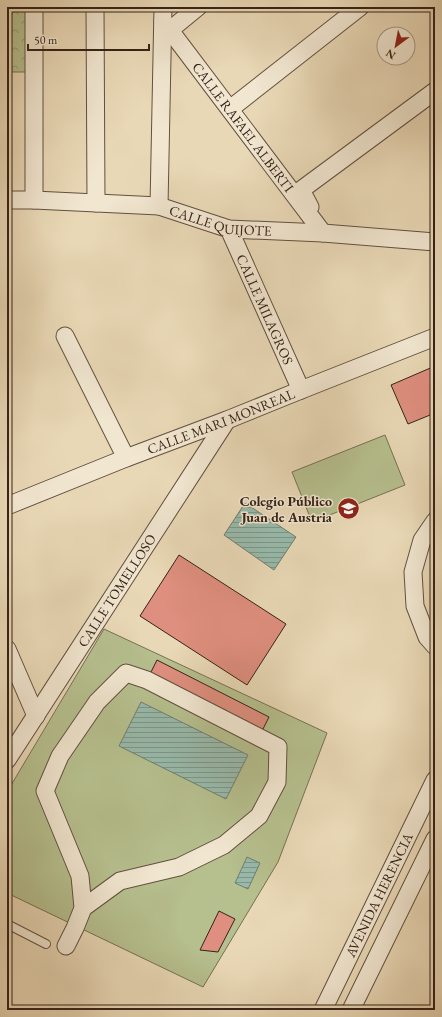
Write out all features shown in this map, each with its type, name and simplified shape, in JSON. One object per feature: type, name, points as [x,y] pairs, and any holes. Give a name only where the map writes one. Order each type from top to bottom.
[{"type":"street","points":[[34,7],[34,200]]},
{"type":"street","points":[[95,7],[96,203]]},
{"type":"street","points":[[159,206],[165,19],[198,7]]},
{"type":"street","points":[[230,109],[360,7]]},
{"type":"street","name":"CALLE RAFAEL ALBERTI","points":[[165,19],[322,233]]},
{"type":"street","points":[[322,233],[301,190],[435,91]]},
{"type":"street","name":"CALLE QUIJOTE","points":[[7,200],[159,206],[229,229],[322,233],[435,242]]},
{"type":"street","name":"CALLE MILAGROS","points":[[229,229],[301,390]]},
{"type":"street","points":[[65,336],[126,458]]},
{"type":"street","name":"CALLE MARI MONREAL","points":[[7,506],[435,337]]},
{"type":"street","name":"CALLE TOMELLOSO","points":[[7,760],[227,420]]},
{"type":"street","points":[[435,521],[422,540],[413,572],[415,606],[427,637],[435,646]]},
{"type":"street","points":[[7,649],[36,716]]},
{"type":"street","points":[[66,946],[83,908],[80,876],[45,792],[60,756],[97,702],[126,673],[147,680],[278,747],[277,782],[274,789],[259,816],[224,845],[179,867],[120,880],[83,908]]},
{"type":"street","name":"AVENIDA HERENCIA","points":[[323,1010],[435,780]]},
{"type":"street","name":"AVENIDA HERENCIA","points":[[351,1010],[435,839]]},
{"type":"lane","points":[[7,924],[46,944]]},
{"type":"green space","points":[[7,7],[34,7],[33,72],[7,72]]},
{"type":"green space","points":[[385,435],[405,485],[312,522],[292,472]]},
{"type":"green space","points":[[104,629],[327,733],[278,862],[203,987],[7,893],[7,792]]},
{"type":"shaded area","points":[[245,503],[296,537],[274,570],[224,535]]},
{"type":"shaded area","points":[[141,702],[248,755],[226,799],[119,746]]},
{"type":"shaded area","points":[[247,857],[260,863],[248,889],[235,883]]},
{"type":"building","points":[[435,366],[435,413],[408,424],[391,385]]},
{"type":"building","points":[[179,555],[286,624],[247,685],[140,616]]},
{"type":"building","points":[[157,660],[269,717],[259,737],[147,680]]},
{"type":"building","points":[[219,911],[235,919],[218,952],[200,950]]},
{"type":"place","name":"Colegio Público Juan de Austria","points":[[348,509]]}]
